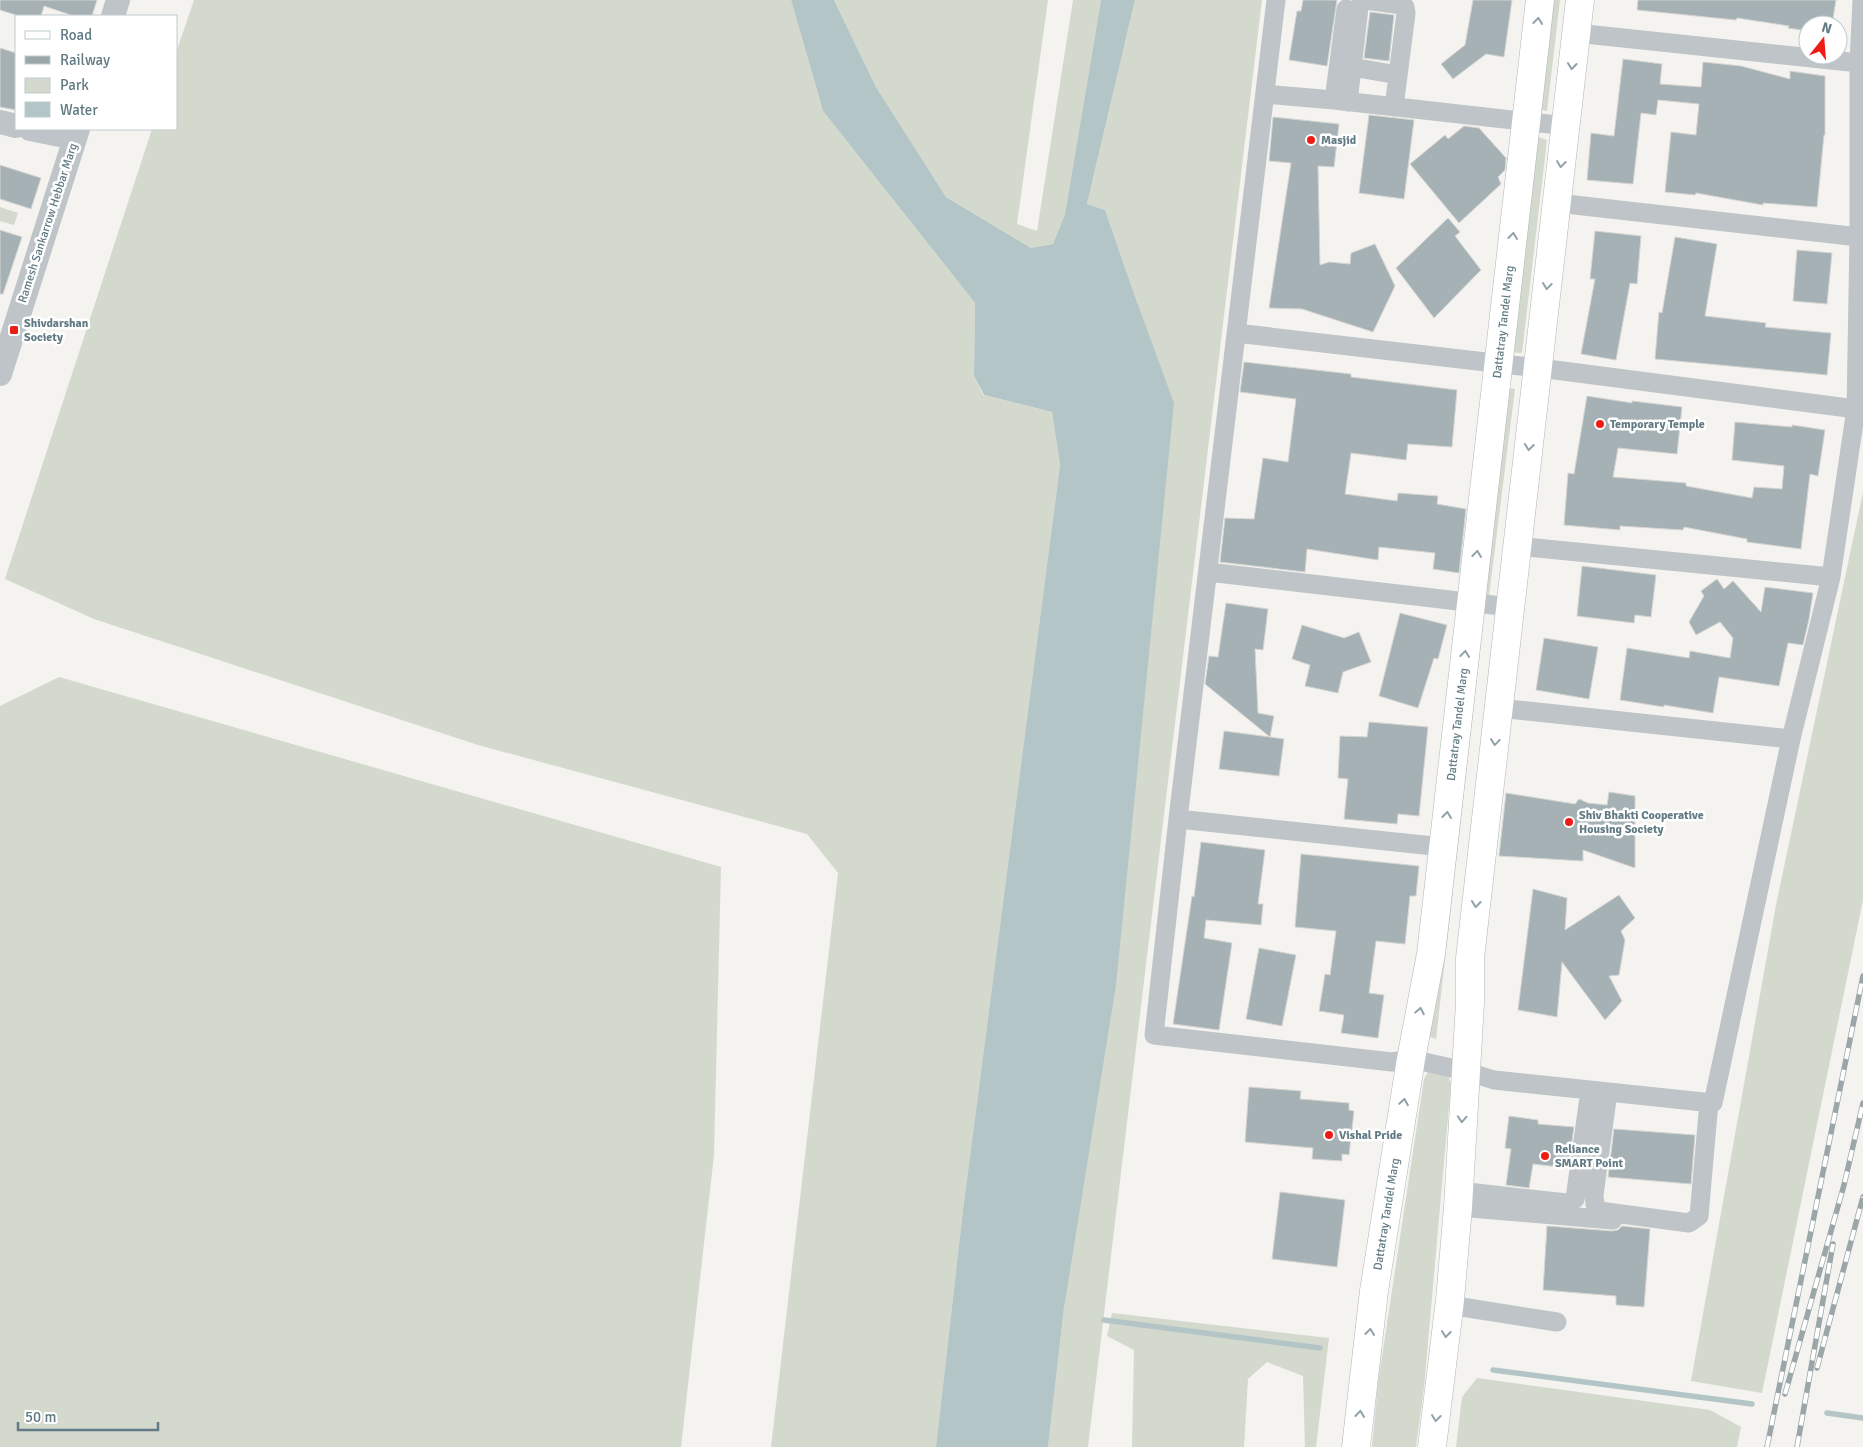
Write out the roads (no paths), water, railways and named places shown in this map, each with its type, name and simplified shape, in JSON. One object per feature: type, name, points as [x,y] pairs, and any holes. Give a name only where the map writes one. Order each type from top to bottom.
[{"type":"main road","name":"Dattatray Tandel Marg","points":[[1356,1447],[1374,1292],[1411,1059],[1431,954],[1540,0]]},
{"type":"main road","points":[[1432,1447],[1449,1305],[1458,1199],[1470,1003],[1470,958],[1580,0]]},
{"type":"street","points":[[113,15],[118,0]]},
{"type":"street","points":[[1276,0],[1154,1035],[1392,1062],[1411,1059],[1465,1071],[1494,1080],[1713,1103],[1791,739],[1831,577],[1856,409],[1859,237],[1858,63],[1862,0]]},
{"type":"street","points":[[1341,101],[1348,0]]},
{"type":"street","points":[[1341,101],[1352,67],[1361,2],[1366,0],[1405,7],[1406,13],[1394,107]]},
{"type":"street","points":[[1576,33],[1858,63]]},
{"type":"street","points":[[1352,67],[1398,75]]},
{"type":"street","points":[[1264,94],[1566,126]]},
{"type":"street","points":[[0,122],[15,126]]},
{"type":"street","points":[[39,130],[77,134]]},
{"type":"street","name":"Ramesh Sankarrow Hebbar Marg","points":[[0,374],[77,134]]},
{"type":"street","points":[[1557,203],[1859,237]]},
{"type":"street","points":[[1236,333],[1538,368],[1856,409]]},
{"type":"street","points":[[1517,546],[1831,577]]},
{"type":"street","points":[[1208,572],[1510,607]]},
{"type":"street","points":[[1499,708],[1791,739]]},
{"type":"street","points":[[1178,819],[1443,847]]},
{"type":"street","points":[[1599,1091],[1594,1195],[1598,1211],[1689,1223],[1699,1216],[1709,1102]]},
{"type":"street","points":[[1458,1199],[1566,1203],[1575,1199],[1599,1091]]},
{"type":"street","points":[[1458,1199],[1620,1220]]},
{"type":"street","points":[[1449,1305],[1557,1322]]},
{"type":"water","points":[[791,0],[834,0],[876,87],[946,197],[1031,248],[1053,244],[1065,214],[1101,0],[1135,0],[1087,204],[1105,210],[1174,403],[1116,985],[1064,1308],[1048,1447],[936,1447],[963,1210],[1060,465],[1052,412],[984,395],[974,376],[975,303],[823,111]]},
{"type":"waterway","points":[[1104,1320],[1320,1348]]},
{"type":"waterway","points":[[1493,1370],[1752,1404]]},
{"type":"waterway","points":[[1827,1413],[1863,1418]]},
{"type":"railway","points":[[1767,1447],[1863,976]]},
{"type":"railway","points":[[1785,1394],[1844,1185],[1863,1103]]},
{"type":"railway","points":[[1817,1368],[1863,1197]]},
{"type":"railway","points":[[1797,1447],[1833,1244]]},
{"type":"place","name":"Masjid","points":[[1311,140]]},
{"type":"place","name":"Shivdarshan Society","points":[[14,330]]},
{"type":"place","name":"Temporary Temple","points":[[1600,424]]},
{"type":"place","name":"Shiv Bhakti Cooperative Housing Society","points":[[1569,822]]},
{"type":"place","name":"Vishal Pride","points":[[1329,1135]]},
{"type":"place","name":"Reliance SMART Point","points":[[1545,1156]]}]
